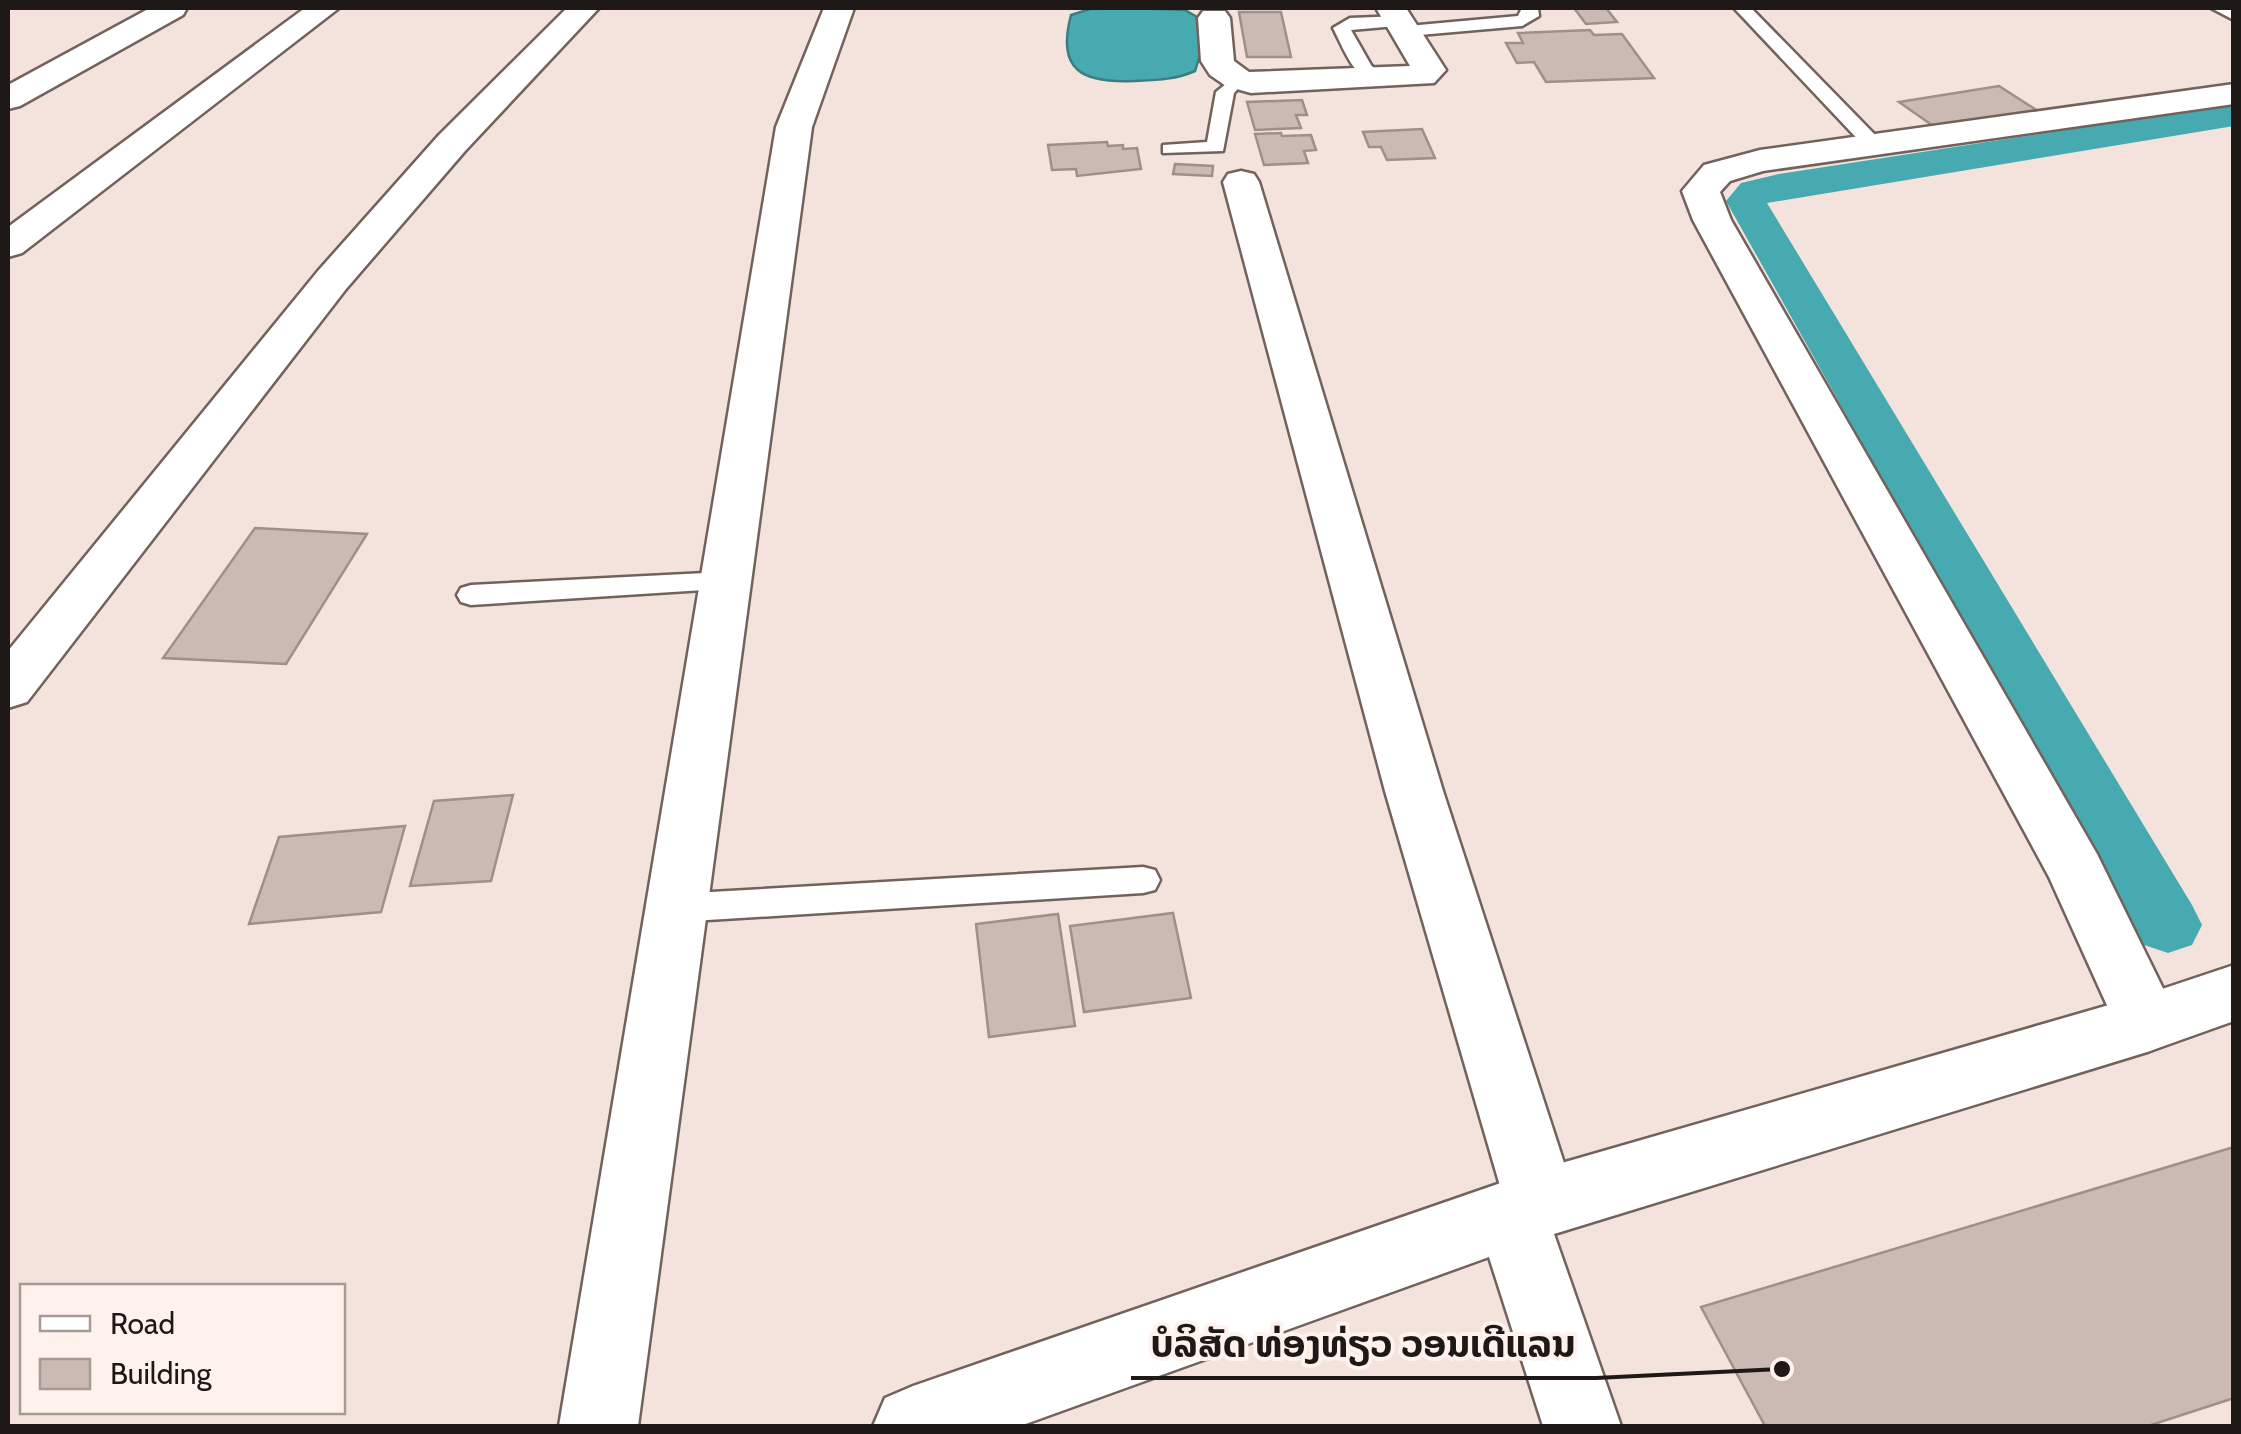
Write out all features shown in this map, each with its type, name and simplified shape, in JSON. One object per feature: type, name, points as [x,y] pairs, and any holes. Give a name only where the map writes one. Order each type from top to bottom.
[{"type":"street","points":[[8,100],[172,8]]},
{"type":"street","points":[[8,245],[324,8]]},
{"type":"street","points":[[8,688],[332,280],[452,143],[584,8]]},
{"type":"street","points":[[598,1426],[794,127],[839,8]]},
{"type":"street","points":[[1214,18],[1218,65],[1223,75],[1237,80],[1422,76],[1429,70],[1400,20]]},
{"type":"street","points":[[2147,1023],[2076,872],[1712,220],[1700,191],[1716,173],[1760,161],[2234,94]]},
{"type":"street","points":[[1241,182],[1414,791],[1582,1426]]},
{"type":"street","points":[[914,1426],[1526,1209],[2147,1023],[2234,993]]},
{"type":"lane","points":[[1376,79],[1363,68],[1342,28],[1350,23],[1522,21],[1530,16],[1530,8]]},
{"type":"lane","points":[[1742,8],[1874,145]]},
{"type":"lane","points":[[2219,8],[2234,15]]},
{"type":"lane","points":[[1170,149],[1216,147],[1226,92],[1237,80]]},
{"type":"lane","points":[[471,596],[725,581]]},
{"type":"lane","points":[[676,908],[1142,880]]},
{"type":"water","points":[[1090,9],[1185,10],[1197,17],[1203,45],[1195,71],[1165,79],[1115,81],[1087,76],[1078,70],[1067,49],[1071,15]]},
{"type":"building","points":[[1574,8],[1606,8],[1617,22],[1586,24]]},
{"type":"building","points":[[1239,12],[1281,12],[1291,57],[1247,57]]},
{"type":"building","points":[[1590,30],[1594,35],[1622,34],[1654,78],[1546,82],[1534,62],[1517,63],[1506,43],[1523,43],[1518,33]]},
{"type":"building","points":[[1999,86],[2038,111],[1936,128],[1899,102]]},
{"type":"building","points":[[1302,100],[1307,115],[1296,115],[1301,128],[1255,130],[1247,102]]},
{"type":"building","points":[[1422,129],[1435,158],[1387,160],[1381,147],[1369,147],[1363,132]]},
{"type":"building","points":[[1255,134],[1311,135],[1316,150],[1304,151],[1308,163],[1264,165]]},
{"type":"building","points":[[1107,142],[1108,146],[1123,145],[1123,149],[1137,148],[1141,169],[1077,176],[1076,169],[1052,170],[1048,145]]},
{"type":"building","points":[[1175,164],[1213,166],[1212,176],[1173,174]]},
{"type":"building","points":[[255,528],[367,534],[286,664],[163,658]]},
{"type":"building","points":[[513,795],[491,881],[410,886],[434,801]]},
{"type":"building","points":[[405,826],[381,912],[249,924],[279,837]]},
{"type":"building","points":[[1173,913],[1191,998],[1084,1012],[1070,926]]},
{"type":"building","points":[[1058,914],[1075,1026],[989,1037],[976,924]]},
{"type":"building","points":[[2234,1147],[2234,1398],[2148,1426],[1765,1426],[1701,1307]]},
{"type":"waterway","points":[[2168,925],[1746,201],[1755,192],[1779,186],[2234,115]]},
{"type":"place","name":"ບໍລິສັດ ທ່ອງທ່ຽວ ວອນເດີແລນ","points":[[1782,1369]]}]
